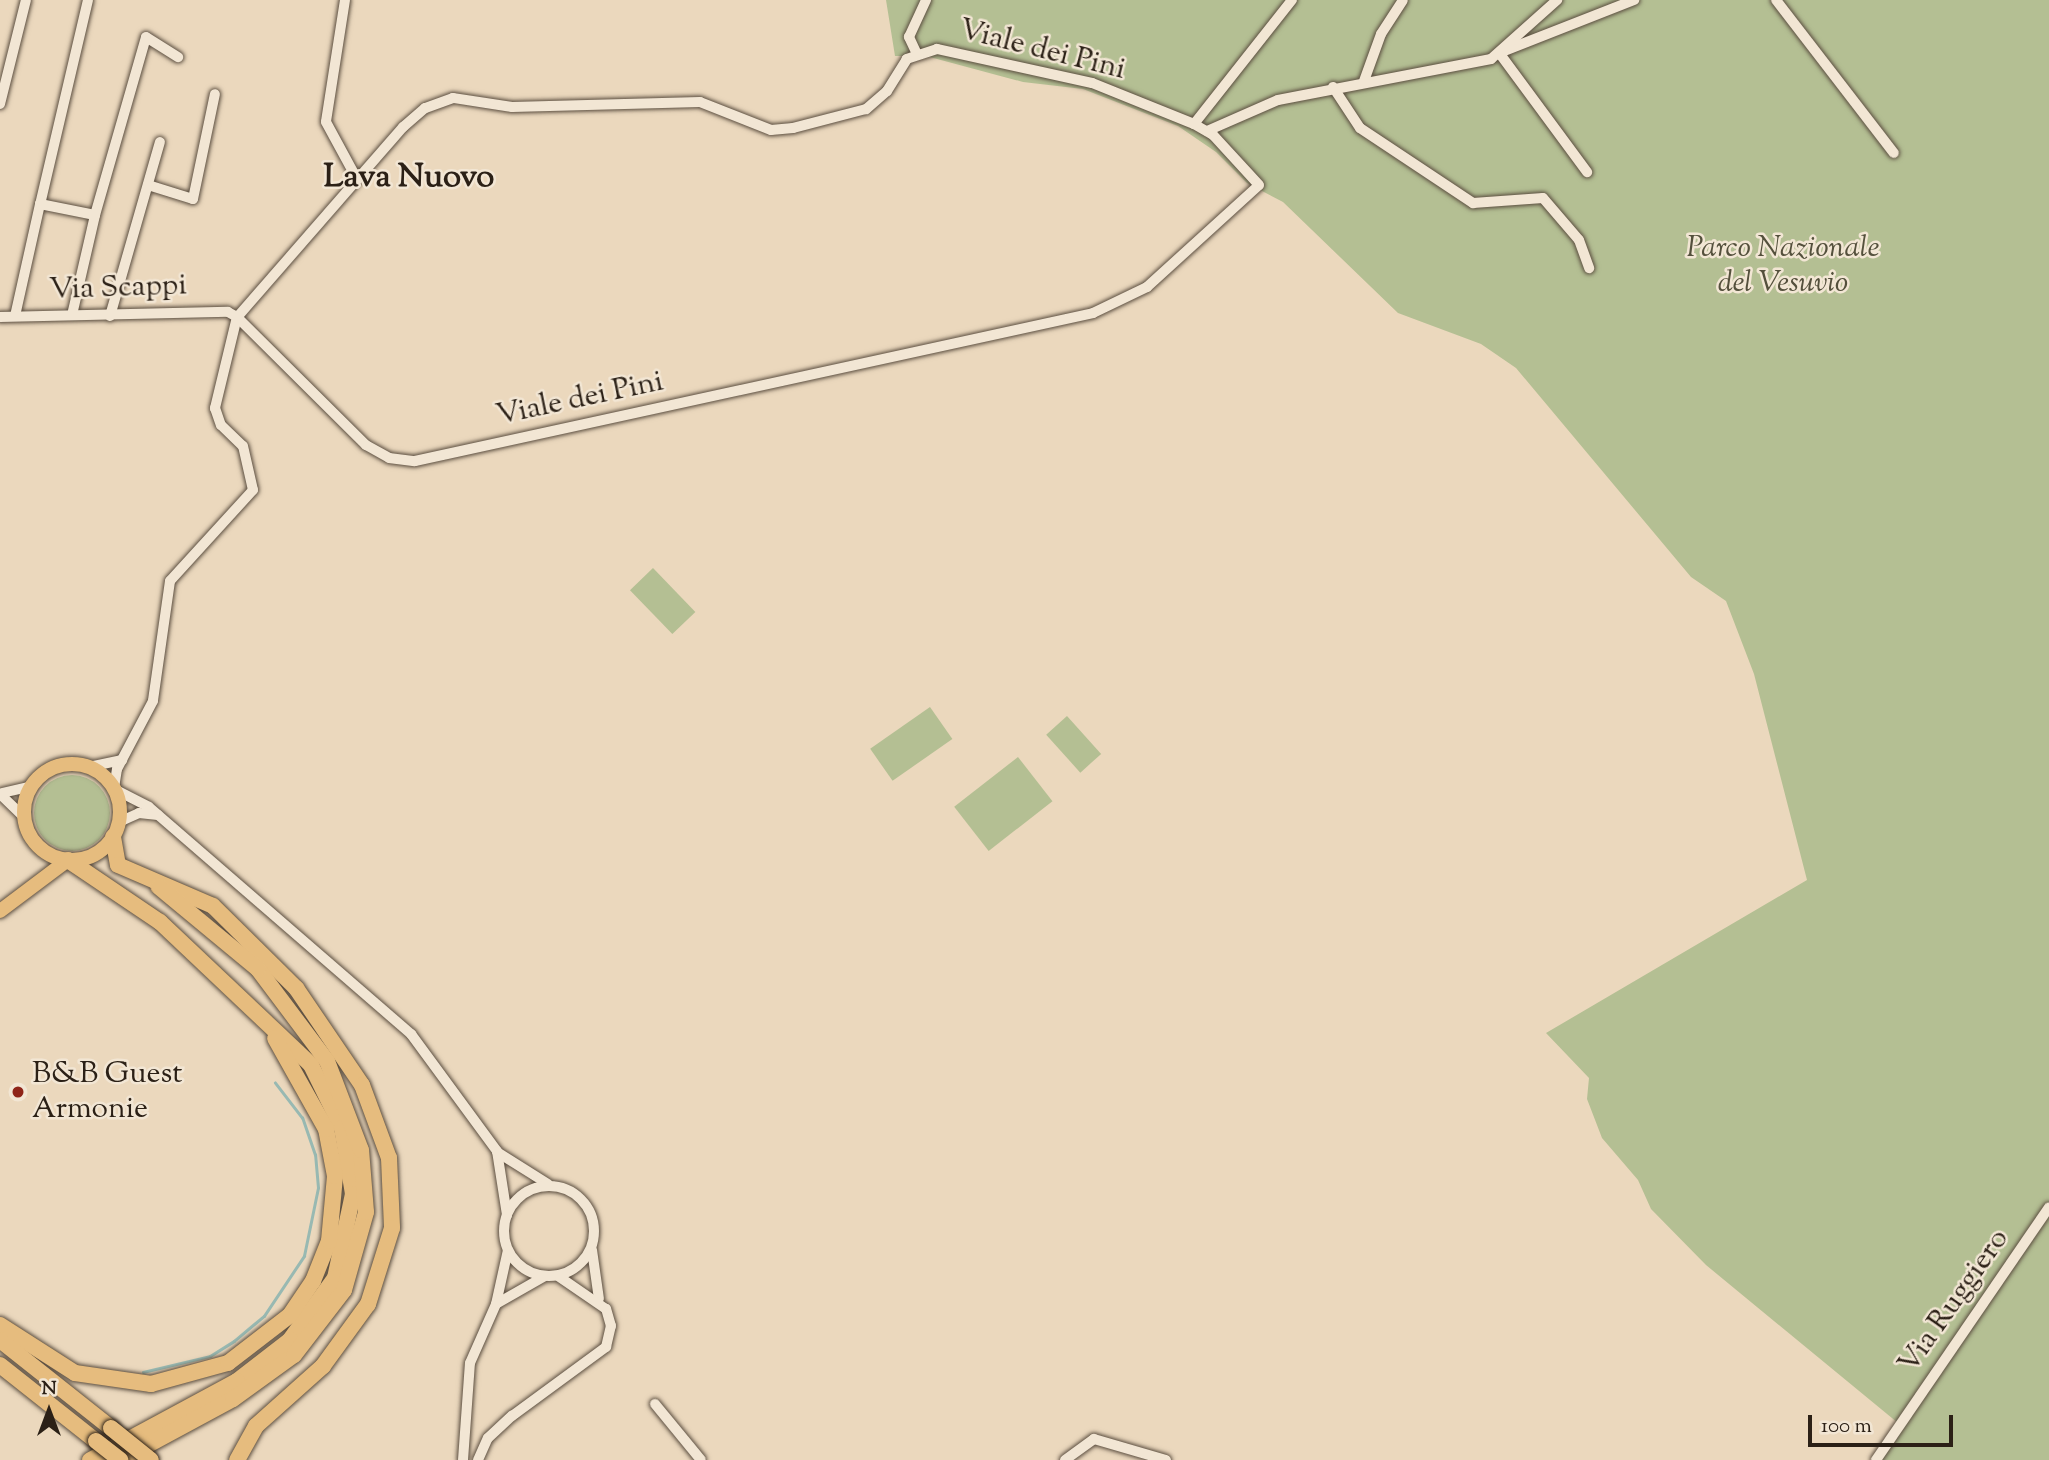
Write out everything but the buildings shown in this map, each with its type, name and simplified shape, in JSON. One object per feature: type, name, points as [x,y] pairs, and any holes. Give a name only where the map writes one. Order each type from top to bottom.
[{"type":"highway","points":[[0,1365],[120,1460],[233,1399],[294,1355],[344,1290],[366,1212],[357,1133],[312,1038],[258,969],[177,898],[118,865],[116,829]]},
{"type":"highway","points":[[68,860],[160,922],[321,1080],[348,1152],[352,1216],[335,1278],[307,1323],[256,1368],[90,1460]]},
{"type":"highway","points":[[142,877],[187,890],[213,906],[296,988],[362,1085],[389,1158],[392,1228],[369,1304],[323,1366],[251,1432],[237,1460]]},
{"type":"highway","points":[[0,1325],[75,1373],[150,1384],[228,1363],[290,1315],[313,1281],[329,1241],[335,1176],[326,1129],[274,1036]]},
{"type":"highway","points":[[0,1340],[151,1460]]},
{"type":"highway","points":[[0,1376],[65,1416]]},
{"type":"main road","points":[[0,911],[26,887],[68,860],[96,854],[116,829],[114,789],[89,767],[57,767],[32,786],[24,817],[37,845],[37,867],[26,887]]},
{"type":"main road","points":[[37,845],[68,860]]},
{"type":"street","points":[[0,104],[26,0]]},
{"type":"street","points":[[15,316],[88,0]]},
{"type":"street","points":[[345,0],[326,122],[357,179]]},
{"type":"street","points":[[916,52],[909,37],[926,0]]},
{"type":"street","points":[[1194,124],[1292,0]]},
{"type":"street","points":[[1364,81],[1381,34],[1403,0]]},
{"type":"street","points":[[1502,52],[1558,0]]},
{"type":"street","points":[[1207,131],[1278,100],[1502,52],[1634,0]]},
{"type":"street","points":[[1776,0],[1894,153]]},
{"type":"street","points":[[72,315],[95,215],[146,37],[178,57]]},
{"type":"street","name":"Viale dei Pini","points":[[937,49],[1092,83],[1207,131],[1259,185],[1147,287],[1119,303],[415,461],[388,458],[366,445],[237,317],[357,179],[425,108],[453,98],[513,107],[700,102],[762,127],[793,128],[877,103],[916,52],[937,49]]},
{"type":"street","points":[[1502,52],[1587,172]]},
{"type":"street","points":[[1333,87],[1360,128],[1473,203],[1543,198],[1579,240],[1589,268]]},
{"type":"street","points":[[148,185],[193,199],[215,94]]},
{"type":"street","points":[[110,316],[160,142]]},
{"type":"street","points":[[40,204],[95,215]]},
{"type":"street","name":"Via Scappi","points":[[0,317],[220,311],[237,317]]},
{"type":"street","points":[[237,317],[215,408],[221,425],[243,446],[253,489],[170,581],[153,701],[122,760],[114,789],[158,815],[411,1034],[497,1151],[554,1186],[576,1194],[591,1212],[592,1247],[600,1299],[611,1326],[606,1347],[518,1410],[488,1438],[478,1460]]},
{"type":"street","points":[[89,767],[122,760]]},
{"type":"street","points":[[0,794],[32,786]]},
{"type":"street","points":[[0,794],[24,817]]},
{"type":"street","points":[[116,829],[139,813],[158,815]]},
{"type":"street","points":[[463,1460],[470,1363],[496,1304],[508,1250],[507,1215],[497,1151]]},
{"type":"street","points":[[507,1215],[520,1196],[554,1186]]},
{"type":"street","name":"Via Ruggiero","points":[[1876,1460],[2049,1207]]},
{"type":"street","points":[[496,1304],[552,1276],[579,1266],[592,1247]]},
{"type":"street","points":[[508,1250],[524,1268],[552,1276],[600,1299]]},
{"type":"street","points":[[655,1404],[701,1460]]},
{"type":"street","points":[[1065,1460],[1094,1439],[1166,1460]]},
{"type":"green space","name":"Parco Nazionale del Vesuvio","points":[[886,0],[2049,0],[2049,1460],[1874,1460],[1898,1423],[1706,1265],[1651,1209],[1638,1180],[1602,1138],[1587,1099],[1589,1078],[1546,1033],[1807,880],[1754,674],[1726,601],[1691,577],[1516,368],[1481,344],[1398,313],[1283,202],[1247,183],[1216,152],[1178,126],[1083,89],[1023,82],[926,56],[895,56]]},
{"type":"green space","points":[[653,568],[695,612],[672,634],[630,590]]},
{"type":"green space","points":[[930,707],[952,739],[893,781],[870,749]]},
{"type":"green space","points":[[1067,716],[1101,754],[1080,773],[1046,735]]},
{"type":"green space","points":[[1018,757],[1052,801],[989,851],[954,807]]},
{"type":"green space","points":[[65,775],[79,775],[93,781],[104,792],[110,813],[107,828],[99,840],[79,851],[65,851],[51,845],[40,834],[34,820],[34,806],[40,792],[51,781]]},
{"type":"waterway","points":[[143,1372],[210,1356],[234,1341],[264,1316],[304,1256],[318,1188],[315,1155],[302,1118],[275,1083]]},
{"type":"place","name":"B&B Guest Armonie","points":[[18,1092]]},
{"type":"district","name":"Lava Nuovo","points":[[409,179]]}]
